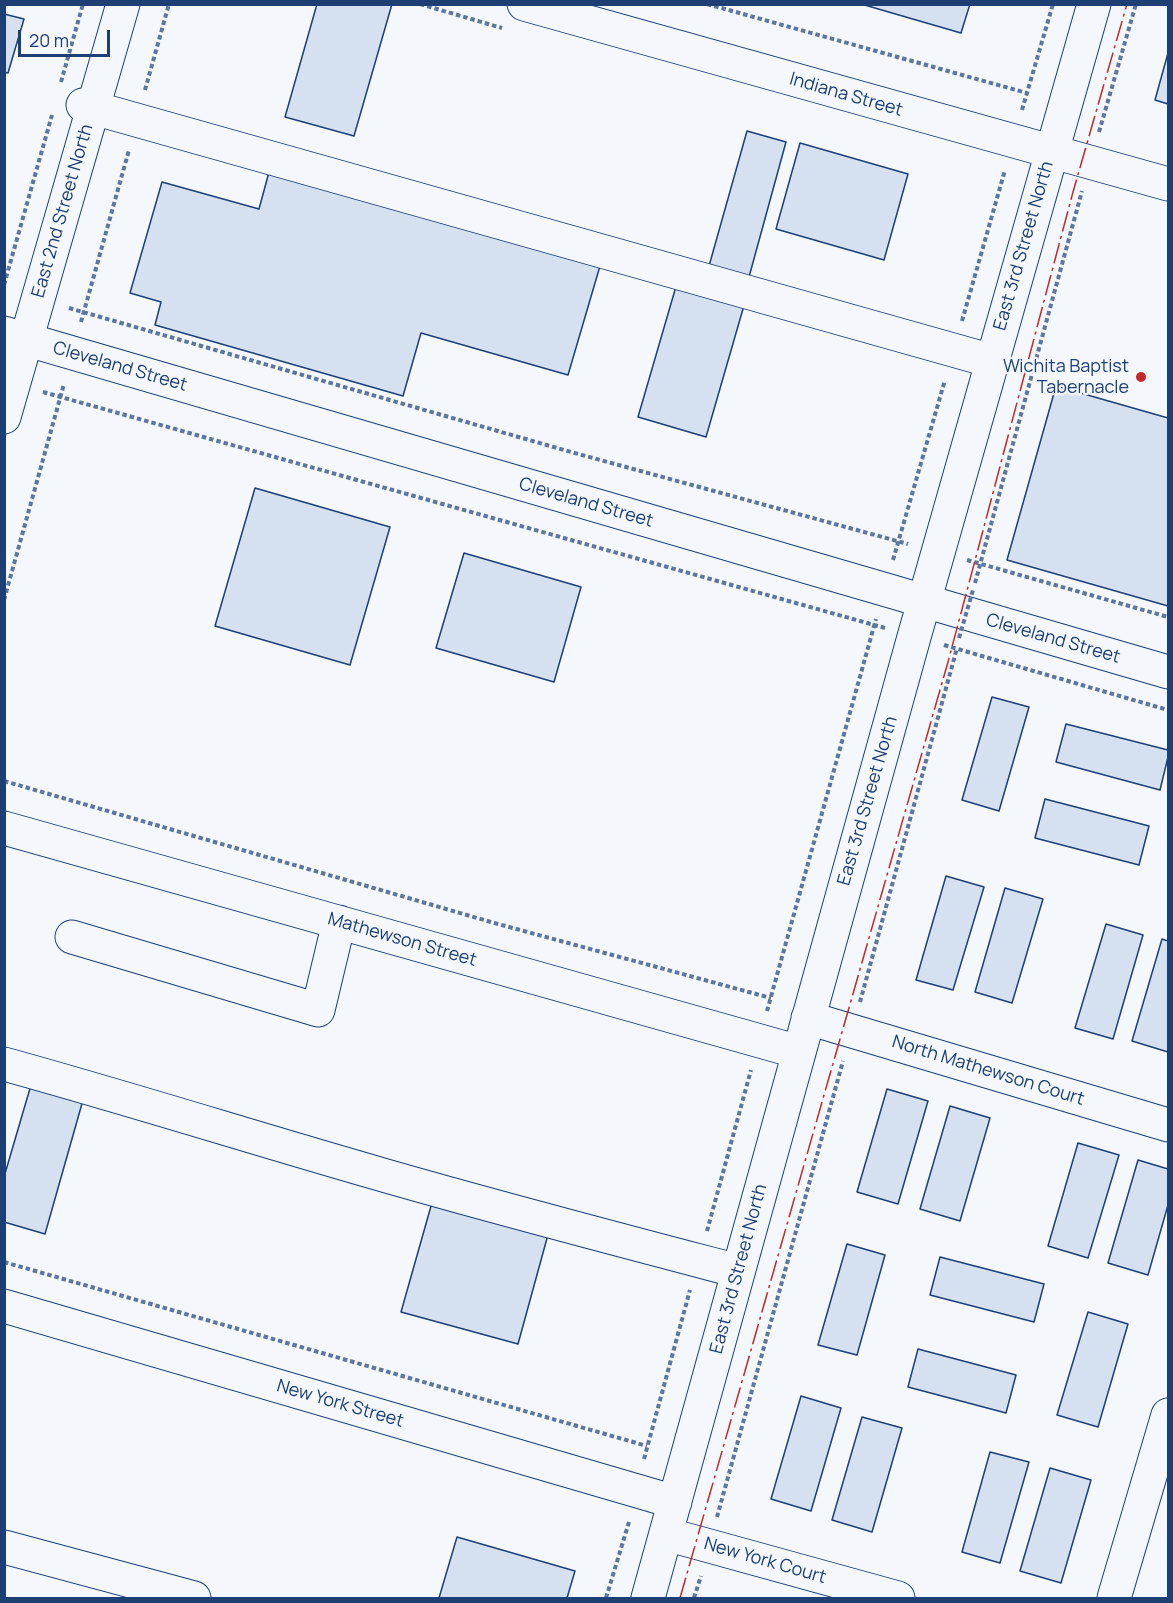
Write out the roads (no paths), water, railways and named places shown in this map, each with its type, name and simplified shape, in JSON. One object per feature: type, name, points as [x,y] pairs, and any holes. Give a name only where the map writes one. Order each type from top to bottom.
[{"type":"street","name":"East 2nd Street North","points":[[4,417],[14,383],[16,336],[38,300],[73,100],[123,4]]},
{"type":"street","name":"Indiana Street","points":[[524,4],[1168,184]]},
{"type":"street","name":"East 3rd Street North","points":[[648,1599],[914,637],[1094,4]]},
{"type":"street","points":[[73,100],[992,361]]},
{"type":"street","name":"Cleveland Street","points":[[16,336],[1168,672]]},
{"type":"street","name":"Mathewson Street","points":[[4,828],[799,1052]]},
{"type":"street","points":[[72,937],[318,1010],[339,922]]},
{"type":"street","name":"North Mathewson Court","points":[[808,1018],[1168,1125]]},
{"type":"street","points":[[4,1064],[383,1175],[623,1242],[738,1271]]},
{"type":"street","name":"New York Street","points":[[4,1306],[675,1502]]},
{"type":"street","points":[[1114,1599],[1168,1415]]},
{"type":"street","name":"New York Court","points":[[666,1534],[898,1599]]},
{"type":"street","points":[[4,1547],[194,1599]]},
{"type":"place","name":"Wichita Baptist Tabernacle","points":[[1141,377]]}]
